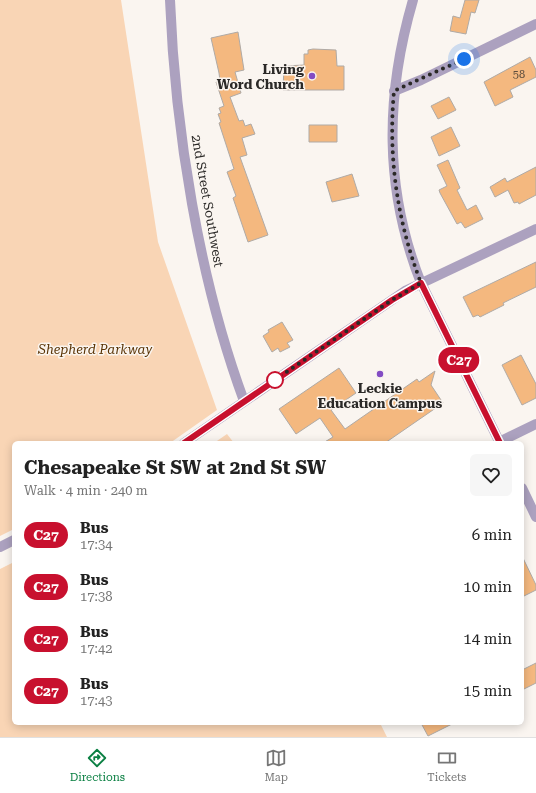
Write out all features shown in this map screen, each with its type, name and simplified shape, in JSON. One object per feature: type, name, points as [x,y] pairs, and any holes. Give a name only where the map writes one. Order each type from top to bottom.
[{"type":"street","name":"2nd Street Southwest","points":[[170,0],[177,92],[189,180],[212,294],[244,401]]},
{"type":"street","points":[[413,0],[399,59],[394,91],[392,140],[395,185],[404,226],[421,283],[500,441]]},
{"type":"street","points":[[394,91],[421,80],[536,24]]},
{"type":"street","points":[[187,441],[392,300],[421,283],[536,229]]},
{"type":"street","points":[[502,441],[536,424]]},
{"type":"street","points":[[524,492],[536,517]]},
{"type":"street","points":[[0,547],[12,541]]},
{"type":"green space","name":"Shepherd Parkway","points":[[0,0],[121,0],[158,242],[217,410],[173,441],[12,441],[12,530],[0,536]]},
{"type":"green space","points":[[227,434],[232,441],[217,441]]},
{"type":"green space","points":[[12,563],[12,725],[381,725],[387,737],[0,737],[0,569]]},
{"type":"building","points":[[465,0],[479,0],[475,13],[471,12],[466,34],[450,31],[453,16],[460,18]]},
{"type":"building","points":[[238,32],[244,70],[235,72],[241,93],[230,97],[239,121],[243,120],[245,126],[251,124],[255,134],[242,138],[247,155],[240,157],[268,235],[248,242],[233,198],[236,196],[227,172],[234,169],[219,123],[221,122],[218,114],[221,113],[219,108],[224,106],[216,82],[220,81],[211,38]]},
{"type":"building","points":[[308,50],[336,50],[337,66],[344,66],[344,90],[283,90],[284,66],[304,65],[304,54],[308,54]]},
{"type":"building","points":[[530,57],[536,70],[536,77],[510,90],[513,97],[495,106],[484,82]]},
{"type":"building","points":[[449,97],[456,110],[438,119],[431,106]]},
{"type":"building","points":[[309,125],[337,125],[337,142],[309,142]]},
{"type":"building","points":[[451,127],[460,146],[439,156],[431,137]]},
{"type":"building","points":[[448,160],[460,188],[457,190],[467,210],[476,205],[483,219],[465,228],[461,222],[457,224],[439,190],[447,186],[437,165]]},
{"type":"building","points":[[536,167],[536,195],[519,204],[518,202],[514,203],[508,190],[495,197],[490,187],[505,178],[507,182]]},
{"type":"building","points":[[352,174],[359,196],[332,202],[326,182]]},
{"type":"building","points":[[536,262],[536,287],[503,303],[504,305],[480,317],[478,315],[473,317],[463,297]]},
{"type":"building","points":[[282,322],[293,340],[287,343],[290,347],[280,352],[278,348],[272,352],[263,336],[269,332],[268,330]]},
{"type":"building","points":[[521,355],[536,384],[536,398],[522,405],[502,365]]},
{"type":"building","points":[[339,368],[356,393],[331,410],[345,429],[417,379],[419,382],[435,371],[431,385],[443,403],[388,441],[326,441],[333,437],[320,418],[296,434],[279,409]]},
{"type":"building","points":[[524,560],[536,585],[536,590],[524,596]]},
{"type":"building","points":[[536,663],[536,683],[524,689],[524,669]]},
{"type":"building","points":[[422,725],[450,725],[428,736]]},
{"type":"bus line","name":"C27","points":[[187,441],[392,300],[421,283],[499,441]]},
{"type":"place","name":"Living Word Church","points":[[312,76]]},
{"type":"place","name":"Leckie Education Campus","points":[[380,374]]},
{"type":"route","points":[[275,380],[392,300],[421,283],[404,226],[395,185],[392,153],[394,91],[411,85],[464,59]]}]
